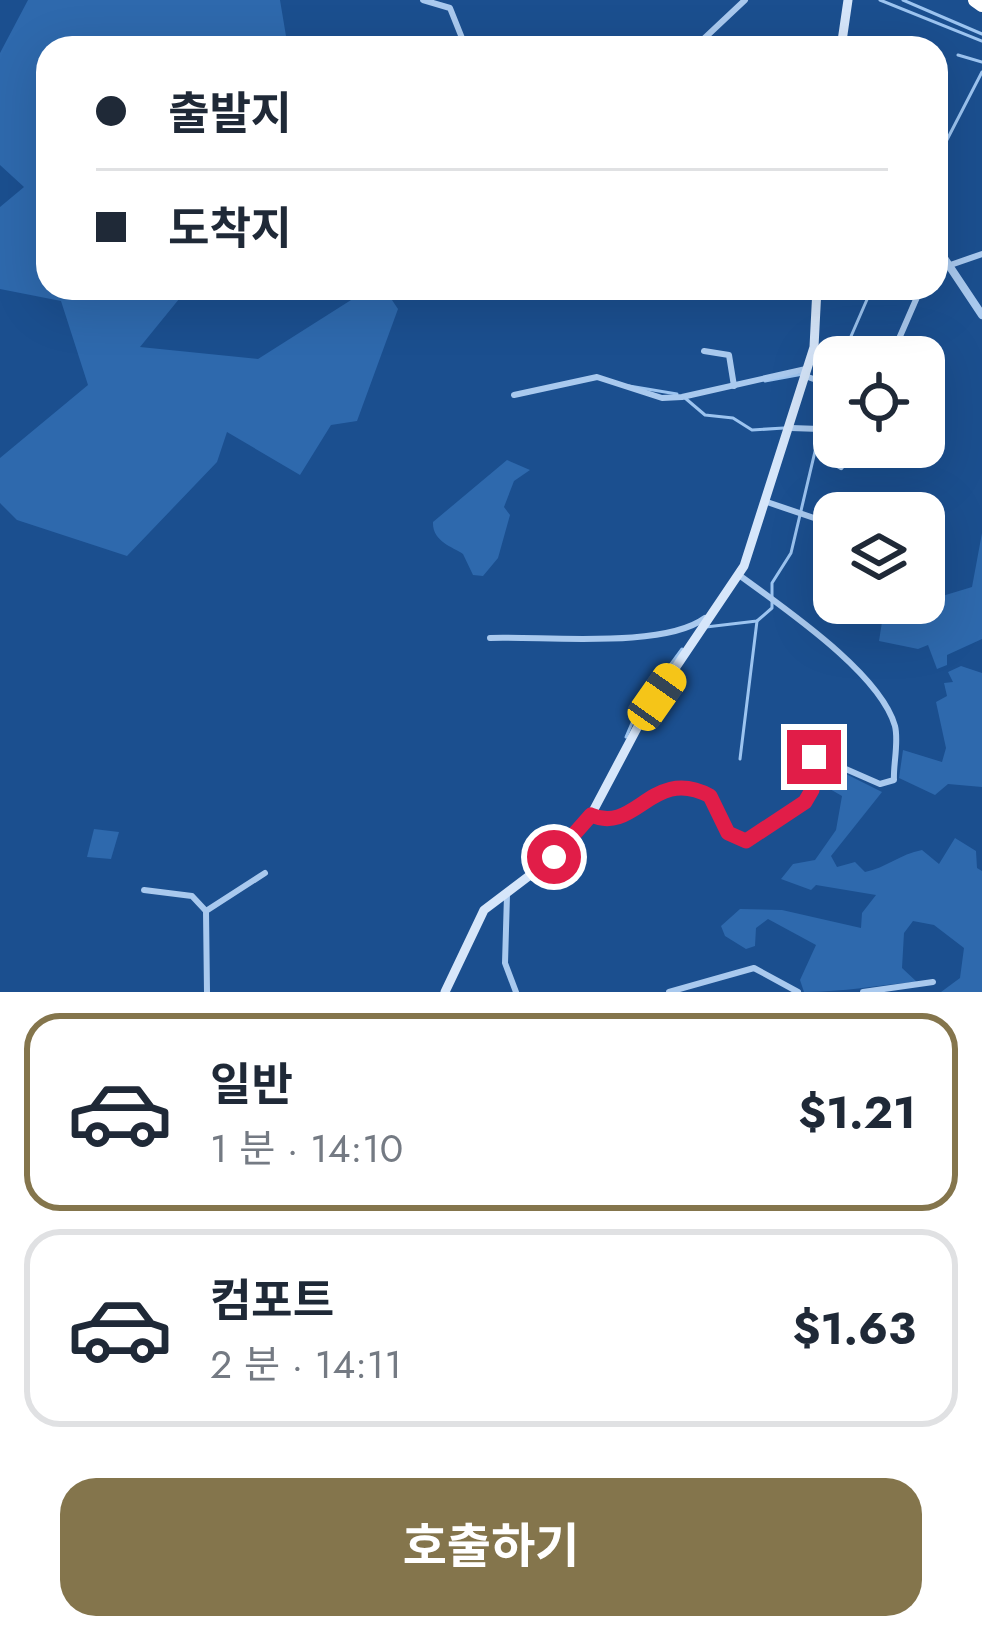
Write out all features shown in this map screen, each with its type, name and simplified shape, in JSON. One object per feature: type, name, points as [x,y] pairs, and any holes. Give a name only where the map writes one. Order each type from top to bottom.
[{"type":"main road","points":[[843,36],[848,0]]},
{"type":"main road","points":[[448,992],[476,922],[554,857],[591,815],[645,713],[739,575],[791,429],[817,329],[818,300]]},
{"type":"street","points":[[423,0],[450,8],[461,36]]},
{"type":"street","points":[[707,36],[745,0]]},
{"type":"street","points":[[982,254],[948,265],[982,315]]},
{"type":"street","points":[[901,336],[916,300]]},
{"type":"street","points":[[704,351],[729,355],[734,386]]},
{"type":"street","points":[[514,395],[597,377],[662,398],[806,374],[813,377]]},
{"type":"street","points":[[791,429],[813,429]]},
{"type":"street","points":[[767,502],[813,518]]},
{"type":"street","points":[[591,815],[612,819],[658,791],[686,786],[714,799],[728,833],[743,842],[805,802],[816,756],[880,784],[894,780],[896,727],[880,691],[832,645],[739,575]]},
{"type":"street","points":[[490,638],[690,629],[721,605]]},
{"type":"street","points":[[206,911],[266,873]]},
{"type":"street","points":[[144,890],[193,896],[206,911],[207,992]]},
{"type":"street","points":[[507,892],[505,963],[517,992]]},
{"type":"street","points":[[669,992],[754,968],[798,992]]},
{"type":"street","points":[[863,992],[933,982]]},
{"type":"shaded area","points":[[28,0],[280,0],[286,36],[36,36],[36,296],[0,289],[0,207],[24,187],[0,165],[0,53]]},
{"type":"shaded area","points":[[56,300],[178,300],[140,347],[258,359],[351,300],[392,300],[398,309],[357,421],[331,425],[300,475],[227,432],[217,462],[127,556],[17,520],[0,503],[0,458],[88,385],[61,301]]},
{"type":"shaded area","points":[[507,460],[530,470],[514,481],[504,507],[510,515],[498,558],[483,576],[473,575],[463,554],[439,539],[433,522]]},
{"type":"shaded area","points":[[982,533],[982,639],[947,655],[947,665],[937,669],[928,645],[918,649],[879,641],[882,624],[945,624],[945,595],[972,587]]},
{"type":"shaded area","points":[[961,666],[982,673],[982,787],[948,784],[935,795],[899,778],[903,750],[942,762],[946,748],[936,702],[947,696],[944,683],[953,682],[948,672]]},
{"type":"shaded area","points":[[818,760],[882,792],[831,856],[837,867],[855,862],[865,872],[922,850],[939,864],[955,838],[976,851],[977,868],[982,871],[982,992],[941,992],[960,978],[964,948],[934,925],[913,921],[904,933],[902,968],[917,982],[819,992],[804,992],[800,980],[816,945],[768,919],[756,928],[755,946],[746,949],[725,936],[721,926],[740,909],[782,910],[861,928],[862,913],[876,895],[816,885],[811,890],[781,879],[793,864],[815,860],[836,830],[842,796],[816,781]]},
{"type":"shaded area","points":[[94,829],[119,832],[111,859],[87,857]]},
{"type":"waterway","points":[[880,0],[982,41]]},
{"type":"waterway","points":[[903,0],[982,34]]},
{"type":"waterway","points":[[958,55],[982,62]]},
{"type":"waterway","points":[[948,138],[982,72]]},
{"type":"waterway","points":[[851,336],[867,300]]},
{"type":"waterway","points":[[765,381],[803,374]]},
{"type":"waterway","points":[[629,386],[677,394]]},
{"type":"waterway","points":[[685,398],[705,415],[733,418],[752,430],[784,428]]},
{"type":"waterway","points":[[706,627],[757,621],[772,608],[772,583],[791,553],[813,460]]},
{"type":"waterway","points":[[740,759],[757,621]]},
{"type":"waterway","points":[[626,737],[638,709],[682,649]]},
{"type":"route","points":[[554,857],[591,815],[612,819],[651,795],[681,785],[710,796],[731,838],[746,841],[805,802],[812,790],[814,757]]}]
